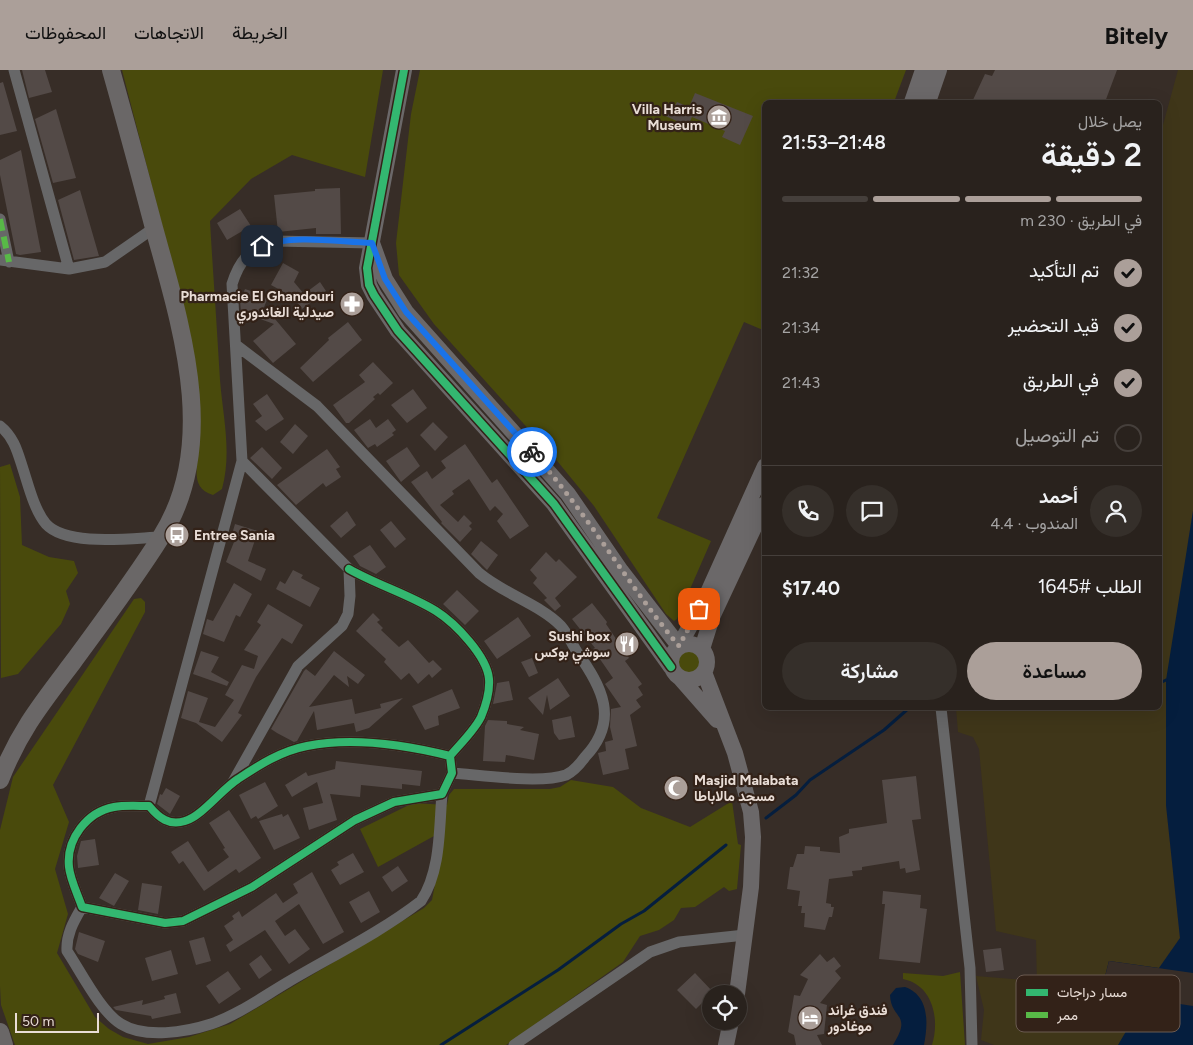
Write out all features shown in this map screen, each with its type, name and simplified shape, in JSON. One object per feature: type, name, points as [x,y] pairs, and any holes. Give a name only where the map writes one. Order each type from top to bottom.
[{"type":"main road","points":[[0,780],[17,740],[31,716],[74,660],[161,537],[178,506],[191,449],[190,388],[186,352],[173,292],[111,70]]},
{"type":"main road","points":[[0,1032],[4,1045]]},
{"type":"street","points":[[14,70],[69,269]]},
{"type":"street","points":[[404,70],[368,259],[368,276],[374,295],[398,331],[554,504],[676,673],[724,728]]},
{"type":"street","points":[[913,100],[923,70]]},
{"type":"street","points":[[929,100],[939,70]]},
{"type":"street","points":[[0,219],[5,261],[69,269],[106,262],[154,228]]},
{"type":"street","points":[[149,806],[242,461],[232,284],[238,265],[262,246],[275,241],[372,243]]},
{"type":"street","points":[[372,243],[385,279],[406,312],[568,494],[621,571],[679,646]]},
{"type":"street","points":[[236,345],[317,406],[479,574],[492,585],[548,614],[562,628],[602,690],[605,709],[602,731],[590,752],[575,769],[566,774],[544,778],[452,773]]},
{"type":"street","points":[[0,426],[10,434],[34,502],[42,517],[46,524],[58,534],[90,539],[161,537]]},
{"type":"street","points":[[242,461],[349,569],[376,584],[436,611],[454,625],[482,661],[489,678],[488,696],[480,719],[450,756],[452,773],[442,794],[436,858],[429,885],[421,900],[331,957],[210,1024],[178,1030],[147,1032],[123,1025],[107,1011],[67,951],[68,935],[82,907],[69,868],[69,853],[89,817],[114,807],[149,806],[166,822],[177,823],[187,820],[232,783],[263,762],[306,746],[339,743],[371,744],[423,750],[450,756]]},
{"type":"street","points":[[676,673],[671,655],[679,646],[706,597],[762,473]]},
{"type":"street","points":[[702,649],[712,617],[762,510]]},
{"type":"street","points":[[232,783],[298,666],[342,626],[348,614],[349,569]]},
{"type":"street","points":[[679,646],[691,644],[702,649],[707,660],[704,672],[735,753],[751,812],[752,863],[745,935],[737,985]]},
{"type":"street","points":[[676,673],[694,680],[704,672]]},
{"type":"street","points":[[941,710],[970,968],[972,1045]]},
{"type":"street","points":[[82,907],[165,923],[183,921],[252,887],[355,820],[394,802],[442,794]]},
{"type":"street","points":[[514,1045],[650,952],[679,942],[745,935]]},
{"type":"street","points":[[726,1045],[729,1030]]},
{"type":"shaded area","points":[[122,70],[383,70],[365,177],[292,155],[251,179],[210,221],[220,380],[227,448],[222,489],[213,495],[202,489],[197,479],[198,455],[179,291]]},
{"type":"shaded area","points":[[420,70],[906,70],[895,100],[762,100],[762,330],[744,322],[657,518],[711,541],[677,619],[674,621],[666,614],[594,506],[558,462],[434,324],[399,275],[396,243],[411,114]]},
{"type":"shaded area","points":[[10,464],[20,497],[22,545],[49,557],[74,561],[78,573],[66,591],[70,604],[61,624],[18,674],[1,678],[0,467]]},
{"type":"shaded area","points":[[141,598],[145,602],[145,612],[53,785],[69,822],[55,869],[68,914],[57,953],[95,1017],[109,1029],[123,1037],[148,1044],[189,1037],[230,1024],[424,908],[432,900],[444,837],[434,836],[378,867],[360,829],[413,803],[447,805],[449,795],[454,789],[550,789],[560,787],[571,780],[613,787],[641,808],[690,827],[732,801],[738,844],[741,845],[737,889],[729,891],[724,887],[695,907],[681,908],[674,920],[659,930],[640,936],[623,962],[506,1045],[15,1045],[1,1005],[0,986],[0,830],[13,777],[134,599]]},
{"type":"shaded area","points":[[688,650],[697,653],[700,662],[697,671],[688,674],[679,671],[676,662],[679,653]]},
{"type":"shaded area","points":[[960,972],[965,1045],[932,1045],[935,1025],[932,1004],[921,988],[913,982],[903,979],[903,973],[943,976]]},
{"type":"sand","points":[[1178,70],[1193,70],[1193,511],[1188,541],[1166,805],[1180,938],[1159,968],[1109,961],[1105,975],[1037,975],[1036,940],[996,931],[979,749],[973,737],[958,732],[956,710],[1162,710],[1162,129]]},
{"type":"sand","points":[[976,976],[1016,979],[1016,1032],[1126,1032],[1119,1045],[994,1045],[981,1040],[984,1010]]},
{"type":"water","points":[[1193,511],[1193,1045],[1118,1045],[1126,1032],[1180,1032],[1180,975],[1105,975],[1109,961],[1159,968],[1180,938],[1166,805],[1166,680]]},
{"type":"water","points":[[905,987],[913,991],[923,1004],[926,1020],[924,1045],[893,1045],[899,1035],[901,1022],[891,1003],[890,995],[896,988]]},
{"type":"pier","points":[[1109,961],[1193,973],[1193,1006],[1180,1004],[1180,975],[1105,975]]},
{"type":"building","points":[[22,70],[45,70],[52,92],[29,98]]},
{"type":"building","points":[[995,70],[1117,70],[1106,100],[973,100],[985,74],[992,76]]},
{"type":"building","points":[[3,82],[17,131],[0,135],[0,83]]},
{"type":"building","points":[[695,93],[753,116],[740,145],[722,137],[725,131],[692,117],[688,126],[663,115],[668,104],[674,107],[677,102],[689,107]]},
{"type":"building","points":[[56,109],[76,178],[53,183],[35,119]]},
{"type":"building","points":[[21,150],[41,252],[20,255],[16,254],[0,175],[0,160]]},
{"type":"building","points":[[340,188],[341,234],[316,234],[316,228],[278,232],[274,195],[315,191],[315,189]]},
{"type":"building","points":[[80,190],[99,256],[74,260],[58,200]]},
{"type":"building","points":[[240,209],[251,226],[227,240],[217,223]]},
{"type":"building","points":[[283,263],[299,272],[294,282],[304,294],[320,282],[326,291],[302,309],[293,297],[271,285]]},
{"type":"building","points":[[245,289],[268,297],[263,310],[270,313],[296,344],[273,363],[253,341],[274,324],[241,312],[240,301]]},
{"type":"building","points":[[348,322],[362,340],[313,382],[300,368],[329,340],[328,338]]},
{"type":"building","points":[[373,362],[393,383],[380,395],[378,393],[373,397],[375,399],[349,423],[346,423],[333,405],[365,382],[359,375]]},
{"type":"building","points":[[413,389],[427,408],[407,423],[391,405]]},
{"type":"building","points":[[267,394],[284,419],[266,431],[255,421],[262,416],[253,404]]},
{"type":"building","points":[[370,419],[376,428],[388,419],[396,430],[392,433],[394,435],[377,447],[375,444],[368,448],[354,430]]},
{"type":"building","points":[[433,422],[448,437],[435,451],[420,435]]},
{"type":"building","points":[[295,424],[308,436],[293,454],[280,442]]},
{"type":"building","points":[[465,444],[492,483],[497,479],[529,526],[510,539],[497,521],[503,514],[495,506],[490,511],[469,479],[452,491],[454,494],[440,505],[458,522],[464,515],[472,523],[469,526],[472,529],[460,542],[441,523],[411,482],[427,471],[432,479],[446,468],[441,461]]},
{"type":"building","points":[[262,447],[282,468],[272,479],[250,458]]},
{"type":"building","points":[[407,447],[420,466],[401,482],[386,461]]},
{"type":"building","points":[[327,449],[340,467],[336,469],[341,477],[326,487],[323,483],[296,505],[277,485]]},
{"type":"building","points":[[347,511],[356,525],[341,538],[330,526]]},
{"type":"building","points":[[391,521],[406,539],[395,548],[380,530]]},
{"type":"building","points":[[235,524],[258,531],[248,561],[266,569],[261,581],[226,562],[234,542],[230,541]]},
{"type":"building","points":[[481,541],[498,555],[487,570],[471,554]]},
{"type":"building","points":[[370,545],[386,567],[376,574],[360,566],[353,556]]},
{"type":"building","points":[[546,552],[556,562],[559,559],[577,577],[555,598],[561,606],[555,611],[544,600],[547,598],[533,583],[537,578],[530,570]]},
{"type":"building","points":[[293,570],[303,575],[301,578],[320,588],[310,607],[276,589],[280,581],[285,584]]},
{"type":"building","points":[[234,583],[252,594],[240,617],[236,615],[224,642],[203,634],[207,619],[213,621]]},
{"type":"building","points":[[457,590],[479,611],[465,625],[443,604]]},
{"type":"building","points":[[592,603],[607,622],[606,624],[629,658],[625,661],[642,684],[638,687],[643,695],[636,700],[641,707],[630,715],[637,746],[625,749],[629,769],[603,775],[598,753],[606,751],[605,742],[613,740],[610,727],[611,709],[621,707],[605,684],[613,678],[593,649],[595,648],[572,619]]},
{"type":"building","points":[[268,604],[303,625],[292,644],[282,638],[256,677],[238,713],[242,715],[222,742],[196,723],[181,718],[188,691],[208,698],[199,722],[215,727],[234,700],[225,695],[242,665],[254,669],[258,656],[244,650],[261,625],[257,622]]},
{"type":"building","points":[[373,613],[380,620],[377,622],[383,628],[381,630],[399,647],[408,640],[429,663],[433,660],[442,669],[432,678],[429,674],[418,684],[409,673],[401,680],[384,662],[386,659],[356,631]]},
{"type":"building","points":[[518,617],[531,636],[497,659],[484,641]]},
{"type":"building","points":[[201,651],[219,657],[211,672],[229,682],[227,686],[193,674]]},
{"type":"building","points":[[334,651],[365,675],[358,684],[347,676],[349,687],[334,675],[309,707],[352,699],[355,714],[381,708],[380,704],[403,698],[369,728],[356,732],[354,723],[317,730],[314,711],[297,741],[294,742],[271,729],[304,671],[306,669],[315,676]]},
{"type":"building","points":[[532,658],[538,673],[529,677],[521,662]]},
{"type":"building","points":[[558,678],[570,696],[550,710],[547,695],[543,715],[528,698]]},
{"type":"building","points":[[509,681],[513,700],[493,704],[497,683]]},
{"type":"building","points":[[452,689],[460,708],[438,716],[439,725],[425,730],[412,706]]},
{"type":"building","points":[[571,716],[575,737],[559,740],[554,733],[552,720]]},
{"type":"building","points":[[488,720],[507,721],[507,724],[524,727],[520,730],[539,734],[534,760],[506,755],[505,762],[483,761],[485,726]]},
{"type":"building","points":[[336,761],[422,771],[420,786],[402,784],[402,789],[361,785],[360,797],[330,794],[337,820],[309,830],[303,808],[323,803],[317,782],[292,797],[285,785],[306,772],[308,776],[335,769]]},
{"type":"building","name":"Masjid Malabata مسجد مالاباطا","points":[[676,775],[688,793],[675,801],[664,784]]},
{"type":"building","points":[[916,776],[921,819],[912,820],[920,870],[906,873],[905,868],[900,869],[899,861],[862,867],[862,870],[852,871],[853,876],[829,879],[826,903],[834,907],[832,917],[829,917],[825,930],[804,927],[805,913],[801,913],[802,906],[798,906],[800,891],[787,889],[790,867],[793,867],[797,854],[804,854],[805,846],[820,847],[820,851],[840,853],[839,837],[849,833],[849,829],[887,823],[882,780]]},
{"type":"building","points":[[265,782],[278,806],[258,819],[256,816],[251,819],[239,795]]},
{"type":"building","points":[[166,788],[180,796],[170,814],[157,804],[160,794],[162,795]]},
{"type":"building","points":[[229,810],[261,858],[239,873],[236,869],[204,891],[183,861],[179,864],[171,852],[188,841],[208,872],[229,857],[209,823]]},
{"type":"building","points":[[282,814],[283,817],[288,814],[300,838],[274,850],[259,821]]},
{"type":"building","points":[[95,839],[99,865],[78,868],[77,856],[81,841]]},
{"type":"building","points":[[353,853],[364,872],[340,885],[331,870],[339,865],[337,862]]},
{"type":"building","points":[[398,866],[408,881],[392,892],[382,877]]},
{"type":"building","points":[[312,872],[344,932],[323,944],[299,904],[275,921],[285,936],[295,929],[310,949],[289,964],[265,930],[230,952],[226,945],[233,940],[224,926],[234,919],[232,916],[239,911],[242,917],[276,893],[283,903],[298,893],[293,884]]},
{"type":"building","points":[[115,873],[129,881],[114,906],[99,898]]},
{"type":"building","points":[[142,883],[162,886],[158,914],[138,910]]},
{"type":"building","points":[[369,891],[380,912],[361,923],[349,902]]},
{"type":"building","points":[[883,891],[921,895],[920,908],[927,909],[920,963],[879,959],[885,904],[882,904]]},
{"type":"building","points":[[79,932],[105,941],[98,962],[78,954],[75,949]]},
{"type":"building","points":[[204,937],[211,961],[196,965],[189,941]]},
{"type":"building","points":[[1001,948],[1004,970],[986,972],[983,950]]},
{"type":"building","points":[[171,950],[178,974],[152,981],[145,958]]},
{"type":"building","points":[[820,954],[827,962],[834,957],[841,966],[835,971],[841,978],[820,1003],[827,1005],[824,1034],[817,1035],[822,1045],[796,1045],[794,1035],[788,1032],[794,995],[800,996],[808,979],[800,975]]},
{"type":"building","points":[[261,955],[272,970],[259,979],[249,964]]},
{"type":"building","points":[[228,971],[241,989],[219,1004],[206,986]]},
{"type":"building","points":[[695,973],[706,985],[702,985],[702,1003],[696,1009],[677,990]]},
{"type":"building","points":[[176,993],[181,1013],[152,1019],[151,1016],[116,1010],[113,1007],[143,1000],[142,1005],[165,999],[164,996]]},
{"type":"waterway","points":[[1162,682],[1166,680]]},
{"type":"waterway","points":[[766,818],[796,795],[810,780],[884,730],[907,710]]},
{"type":"waterway","points":[[441,1045],[558,970],[621,924],[644,911],[726,845]]},
{"type":"marked path","points":[[0,219],[9,262]]},
{"type":"cycle path","points":[[404,70],[367,268],[369,285],[398,331],[554,504],[671,667]]},
{"type":"cycle path","points":[[349,569],[444,616],[469,641],[483,660],[489,679],[489,689],[484,708],[475,727],[450,756],[452,773],[442,794],[394,802],[355,820],[252,887],[183,921],[165,923],[82,907],[72,882],[69,867],[71,847],[80,828],[104,810],[122,806],[149,806],[169,822],[185,821],[198,814],[232,783],[271,759],[297,748],[324,743],[360,742],[397,746],[450,756]]},
{"type":"way so far","points":[[532,452],[568,494],[621,571],[679,646],[699,609]]},
{"type":"place","name":"Villa Harris Museum","points":[[719,117]]},
{"type":"place","name":"Pharmacie El Ghandouri صيدلية الغاندوري","points":[[352,304]]},
{"type":"place","name":"Entree Sania","points":[[177,535]]},
{"type":"place","name":"Sushi box سوشي بوكس","points":[[627,644]]},
{"type":"place","name":"Masjid Malabata مسجد مالاباطا","points":[[676,788]]},
{"type":"place","name":"فندق غراند موغادور","points":[[810,1018]]},
{"type":"route","points":[[262,246],[275,241],[289,240],[372,243],[385,279],[406,312],[532,452]]}]
